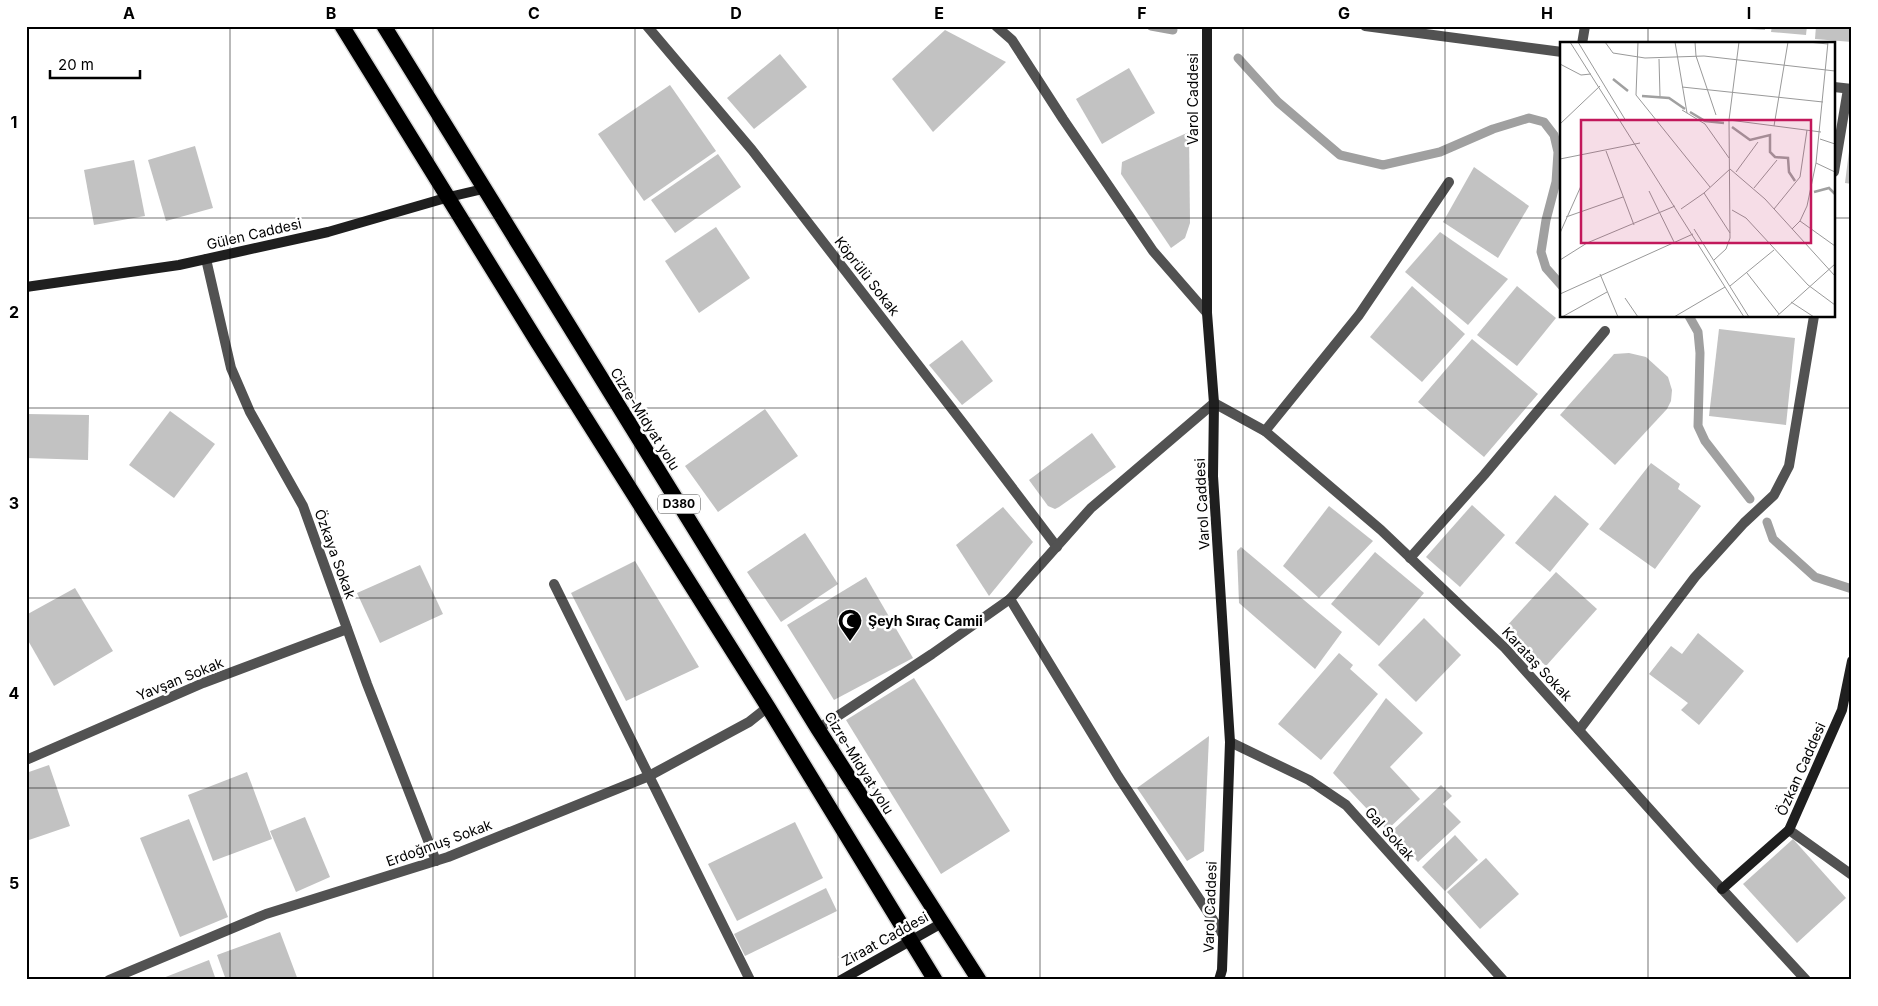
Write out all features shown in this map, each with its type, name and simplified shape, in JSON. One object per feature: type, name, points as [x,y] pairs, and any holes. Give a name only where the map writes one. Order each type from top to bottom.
[{"type":"highway","name":"D380","points":[[342,26],[538,342],[768,706],[936,980]]},
{"type":"highway","name":"Cizre-Midyat yolu","points":[[384,26],[818,729],[979,980]]},
{"type":"street","name":"Köprülü Sokak","points":[[647,26],[752,150],[1057,547]]},
{"type":"street","points":[[996,26],[1012,40],[1153,251],[1207,313]]},
{"type":"street","name":"Varol Caddesi","points":[[1207,26],[1207,313],[1214,403],[1213,476],[1230,742],[1222,970],[1219,980]]},
{"type":"street","points":[[1365,26],[1560,52]]},
{"type":"street","points":[[1582,42],[1585,26]]},
{"type":"street","points":[[1836,87],[1850,89],[1836,162]]},
{"type":"street","points":[[1265,431],[1359,315],[1449,182]]},
{"type":"street","name":"Gülen Caddesi","points":[[26,286],[179,265],[328,232],[483,189]]},
{"type":"street","name":"Özkaya Sokak","points":[[206,259],[231,368],[250,412],[303,506],[347,629],[436,861]]},
{"type":"street","points":[[1579,730],[1695,577],[1744,523],[1774,495],[1789,466],[1814,318]]},
{"type":"street","points":[[1410,558],[1484,475],[1605,331]]},
{"type":"street","points":[[818,729],[932,654],[1010,599],[1091,508],[1214,403]]},
{"type":"street","name":"Karataş Sokak","points":[[1214,403],[1265,431],[1381,530],[1506,648],[1806,980]]},
{"type":"street","points":[[554,584],[750,980]]},
{"type":"street","points":[[1010,599],[1118,776],[1223,935]]},
{"type":"street","name":"Yavşan Sokak","points":[[26,760],[203,683],[347,629]]},
{"type":"street","name":"Özkan Caddesi","points":[[1722,889],[1789,830],[1842,710],[1852,661]]},
{"type":"street","name":"Erdoğmuş Sokak","points":[[108,980],[266,914],[436,861],[650,776],[749,722],[768,706]]},
{"type":"street","name":"Gal Sokak","points":[[1230,742],[1310,780],[1346,805],[1503,980]]},
{"type":"street","points":[[1789,830],[1852,875]]},
{"type":"street","name":"Ziraat Caddesi","points":[[841,980],[942,923]]},
{"type":"building","points":[[1732,26],[1765,26],[1765,30],[1732,28]]},
{"type":"building","points":[[1772,26],[1807,26],[1806,35],[1771,32]]},
{"type":"building","points":[[1816,26],[1852,26],[1852,42],[1815,39]]},
{"type":"building","points":[[945,30],[1006,62],[933,132],[892,79]]},
{"type":"building","points":[[780,54],[807,87],[754,129],[727,98]]},
{"type":"building","points":[[1129,68],[1155,113],[1102,144],[1076,99]]},
{"type":"building","points":[[670,85],[716,151],[644,201],[598,134]]},
{"type":"building","points":[[1189,132],[1190,223],[1185,238],[1171,248],[1121,174],[1122,162]]},
{"type":"building","points":[[1852,135],[1852,184],[1845,183]]},
{"type":"building","points":[[195,146],[213,208],[166,221],[148,160]]},
{"type":"building","points":[[718,154],[741,187],[675,233],[651,200]]},
{"type":"building","points":[[134,160],[145,216],[94,225],[84,170]]},
{"type":"building","points":[[1474,167],[1529,206],[1498,258],[1443,222]]},
{"type":"building","points":[[716,227],[750,278],[699,313],[665,261]]},
{"type":"building","points":[[1440,232],[1508,279],[1468,325],[1405,272]]},
{"type":"building","points":[[1412,286],[1465,334],[1422,382],[1370,337]]},
{"type":"building","points":[[1517,286],[1556,318],[1517,366],[1477,335]]},
{"type":"building","points":[[1719,329],[1795,338],[1786,425],[1709,416]]},
{"type":"building","points":[[1472,339],[1538,394],[1484,457],[1418,402]]},
{"type":"building","points":[[962,340],[993,381],[962,405],[929,365]]},
{"type":"building","points":[[1629,353],[1646,357],[1668,377],[1672,390],[1671,401],[1667,409],[1615,465],[1560,415],[1614,354]]},
{"type":"building","points":[[765,409],[798,456],[718,512],[685,466]]},
{"type":"building","points":[[170,411],[215,444],[174,498],[129,465]]},
{"type":"building","points":[[27,414],[89,415],[88,460],[26,458]]},
{"type":"building","points":[[1092,433],[1116,467],[1059,507],[1055,509],[1048,506],[1029,480]]},
{"type":"building","points":[[1651,463],[1680,484],[1678,489],[1701,506],[1655,569],[1599,529]]},
{"type":"building","points":[[1555,495],[1589,524],[1550,572],[1515,543]]},
{"type":"building","points":[[1472,505],[1505,535],[1460,587],[1426,557]]},
{"type":"building","points":[[1329,506],[1373,541],[1319,598],[1283,566]]},
{"type":"building","points":[[1003,507],[1033,542],[989,596],[956,545]]},
{"type":"building","points":[[805,533],[838,584],[781,622],[747,572]]},
{"type":"building","points":[[1241,547],[1342,632],[1315,669],[1239,603],[1237,551]]},
{"type":"building","points":[[1375,552],[1424,593],[1379,646],[1331,604]]},
{"type":"building","points":[[635,561],[699,667],[626,701],[571,593]]},
{"type":"building","points":[[420,565],[443,614],[380,643],[357,593]]},
{"type":"building","points":[[1556,572],[1597,609],[1546,666],[1505,628]]},
{"type":"building","name":"Şeyh Sıraç Camii","points":[[866,577],[913,658],[834,700],[787,625]]},
{"type":"building","points":[[75,588],[113,651],[54,686],[26,637],[26,615]]},
{"type":"building","points":[[1424,618],[1461,655],[1416,702],[1378,665]]},
{"type":"building","points":[[1698,633],[1744,671],[1699,725],[1681,710],[1688,703],[1649,674],[1671,646],[1682,654]]},
{"type":"building","points":[[1339,653],[1353,665],[1350,669],[1378,694],[1321,760],[1278,724]]},
{"type":"building","points":[[914,678],[1010,831],[941,874],[846,720]]},
{"type":"building","points":[[1386,698],[1423,733],[1390,767],[1420,799],[1387,830],[1333,773]]},
{"type":"building","points":[[1209,736],[1204,851],[1187,861],[1137,788]]},
{"type":"building","points":[[49,765],[70,826],[26,841],[26,773]]},
{"type":"building","points":[[247,772],[272,839],[213,861],[188,795]]},
{"type":"building","points":[[1441,785],[1452,796],[1443,804],[1461,822],[1418,862],[1390,833]]},
{"type":"building","points":[[305,817],[330,877],[296,892],[270,831]]},
{"type":"building","points":[[189,819],[228,917],[180,937],[140,838]]},
{"type":"building","points":[[795,822],[823,878],[737,921],[708,864]]},
{"type":"building","points":[[1455,835],[1478,860],[1445,891],[1422,867]]},
{"type":"building","points":[[1793,839],[1846,898],[1797,943],[1743,884]]},
{"type":"building","points":[[1486,858],[1519,894],[1480,929],[1447,892]]},
{"type":"building","points":[[826,888],[837,911],[745,956],[734,934]]},
{"type":"building","points":[[280,932],[298,980],[226,980],[217,955]]},
{"type":"building","points":[[209,960],[216,980],[158,980]]},
{"type":"waterway","points":[[1151,26],[1173,30]]},
{"type":"waterway","points":[[1238,58],[1278,102],[1340,155],[1383,165],[1440,152],[1493,129],[1529,118],[1544,122],[1554,135],[1558,152],[1556,182],[1546,220],[1541,252],[1546,268],[1560,284]]},
{"type":"waterway","points":[[1690,318],[1698,332],[1700,353],[1698,426],[1705,441],[1750,499]]},
{"type":"waterway","points":[[1767,522],[1773,539],[1815,577],[1852,589]]},
{"type":"place","name":"Şeyh Sıraç Camii","points":[[850,642]]}]
